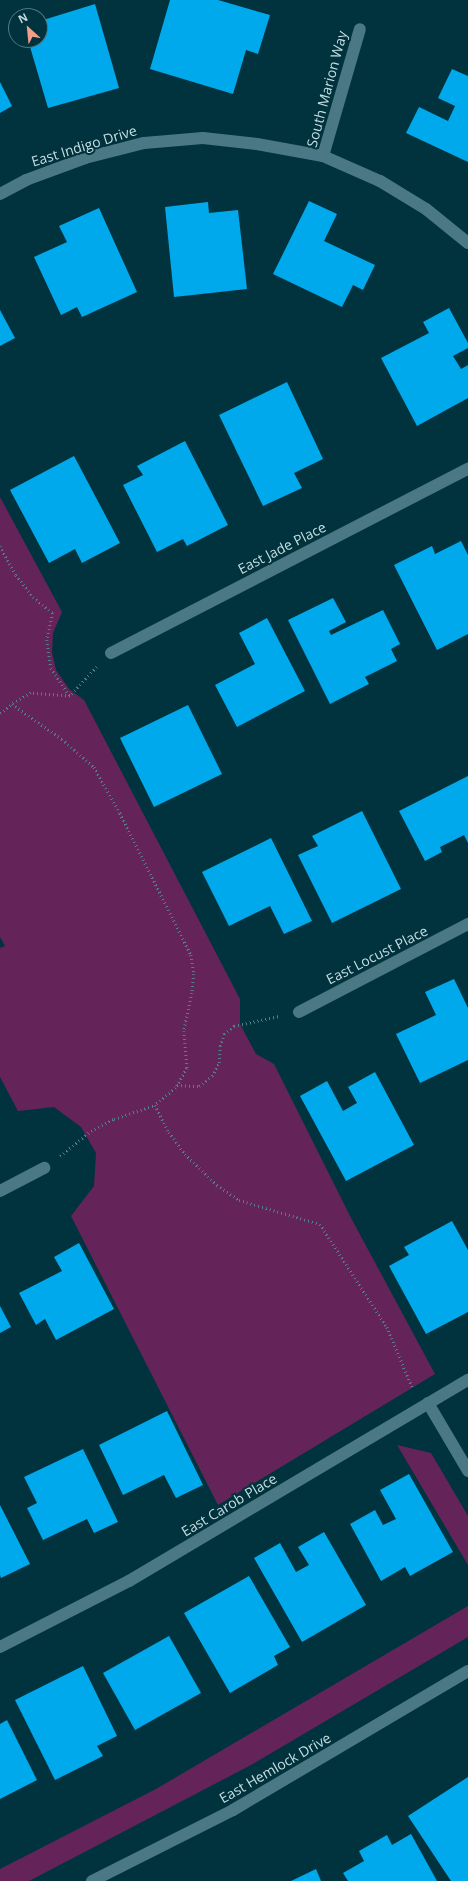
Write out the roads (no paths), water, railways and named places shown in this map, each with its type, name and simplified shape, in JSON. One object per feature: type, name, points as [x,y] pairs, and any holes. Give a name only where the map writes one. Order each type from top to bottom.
[{"type":"street","name":"South Marion Way","points":[[360,29],[322,156],[380,181],[426,209],[468,243]]},
{"type":"street","name":"East Indigo Drive","points":[[0,194],[26,180],[85,158],[144,143],[203,138],[257,144],[322,156]]},
{"type":"street","name":"East Jade Place","points":[[111,653],[468,469]]},
{"type":"street","name":"East Locust Place","points":[[299,1012],[468,924]]},
{"type":"street","points":[[0,1191],[44,1168]]},
{"type":"street","name":"East Carob Place","points":[[0,1647],[129,1581],[468,1380]]},
{"type":"street","points":[[425,1405],[468,1471]]},
{"type":"street","name":"East Hemlock Drive","points":[[92,1881],[233,1810],[468,1671]]}]
